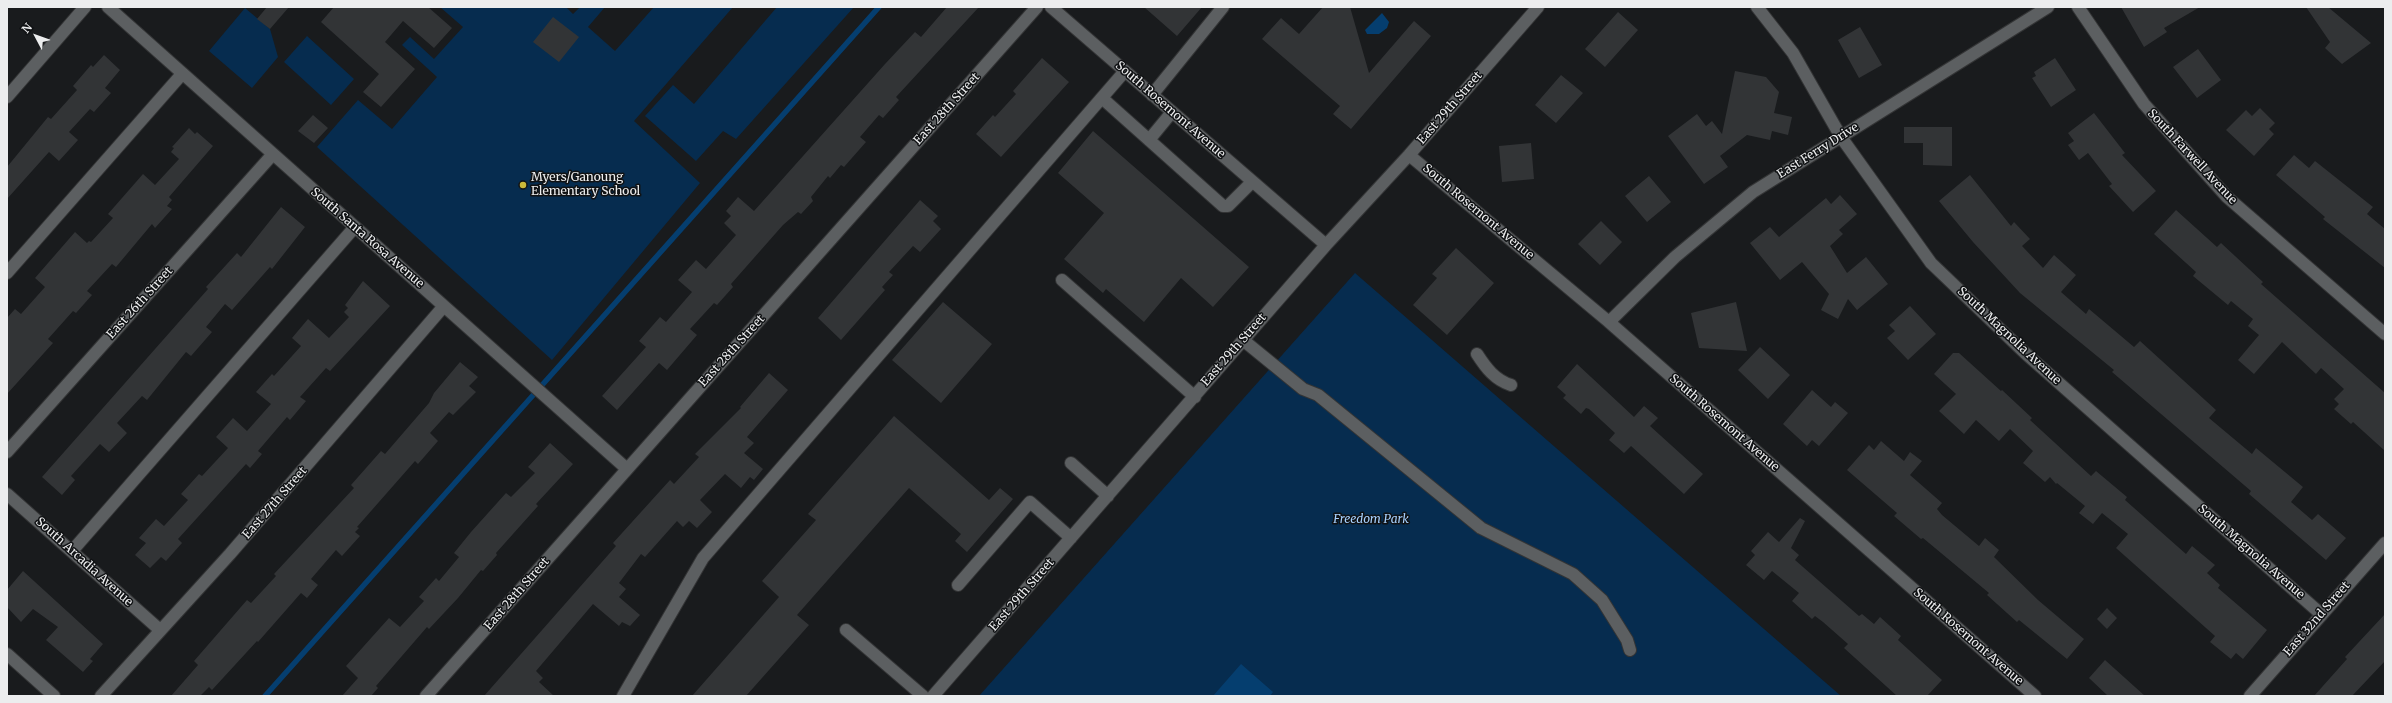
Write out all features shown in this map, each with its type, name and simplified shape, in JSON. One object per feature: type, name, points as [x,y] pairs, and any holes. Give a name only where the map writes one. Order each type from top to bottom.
[{"type":"street","points":[[7,97],[85,7]]},
{"type":"street","name":"South Santa Rosa Avenue","points":[[108,7],[354,228],[627,469]]},
{"type":"street","name":"East 28th Street","points":[[426,696],[1037,7]]},
{"type":"street","name":"South Rosemont Avenue","points":[[1051,7],[1326,245]]},
{"type":"street","points":[[1152,95],[1223,7]]},
{"type":"street","name":"East 29th Street","points":[[933,696],[1326,245],[1409,155],[1538,7]]},
{"type":"street","name":"South Magnolia Avenue","points":[[1757,7],[1793,53],[1841,137],[1931,263],[2025,353],[2321,614]]},
{"type":"street","name":"East Ferry Drive","points":[[1609,322],[1675,257],[1753,192],[2048,7]]},
{"type":"street","name":"South Farwell Avenue","points":[[2078,7],[2144,104],[2226,197],[2385,334]]},
{"type":"street","points":[[623,696],[703,558],[1125,71]]},
{"type":"street","points":[[7,274],[182,74]]},
{"type":"street","points":[[1102,98],[1223,206],[1228,206],[1252,182]]},
{"type":"street","points":[[1149,140],[1172,112]]},
{"type":"street","name":"East 26th Street","points":[[7,452],[272,154]]},
{"type":"street","name":"South Rosemont Avenue","points":[[1409,155],[1609,322],[2035,696]]},
{"type":"street","points":[[72,551],[354,228]]},
{"type":"street","points":[[1062,280],[1195,397]]},
{"type":"street","name":"East 27th Street","points":[[101,696],[230,554],[444,306]]},
{"type":"street","points":[[1243,340],[1303,389],[1318,395],[1481,528],[1573,574],[1602,600],[1627,640],[1630,650]]},
{"type":"street","points":[[1477,354],[1485,366],[1500,382],[1511,385]]},
{"type":"street","points":[[1071,463],[1108,496]]},
{"type":"street","name":"South Arcadia Avenue","points":[[7,494],[160,630]]},
{"type":"street","points":[[958,585],[1030,502],[1071,538]]},
{"type":"street","name":"East 32nd Street","points":[[2250,696],[2385,543]]},
{"type":"street","points":[[846,630],[923,696]]},
{"type":"street","points":[[7,654],[54,696]]},
{"type":"green space","name":"Myers/Ganoung Elementary School","points":[[440,7],[566,7],[573,14],[580,7],[605,7],[588,27],[615,51],[654,7],[733,7],[634,121],[700,183],[552,360],[317,147],[358,100],[392,129],[437,77],[402,45],[410,37],[434,59],[463,27]]},
{"type":"green space","points":[[777,7],[854,7],[736,139],[723,131],[696,161],[645,116],[673,85],[694,104]]},
{"type":"green space","points":[[245,8],[270,29],[278,57],[252,88],[209,51]]},
{"type":"green space","points":[[307,36],[354,79],[331,105],[284,62]]},
{"type":"green space","name":"Freedom Park","points":[[1355,273],[1841,696],[979,696]]},
{"type":"shaded area","points":[[1382,13],[1389,22],[1387,28],[1379,34],[1367,34],[1365,30]]},
{"type":"shaded area","points":[[1241,664],[1273,692],[1270,696],[1213,696]]},
{"type":"building","points":[[267,7],[289,7],[270,29],[257,19]]},
{"type":"building","points":[[334,7],[428,7],[452,28],[434,48],[403,21],[385,42],[415,69],[381,107],[363,92],[379,74],[321,22]]},
{"type":"building","points":[[947,7],[979,7],[896,97],[899,100],[883,118],[879,115],[860,137],[866,142],[844,167],[841,165],[830,178],[828,176],[811,197],[813,201],[801,214],[798,212],[783,225],[731,284],[733,287],[717,305],[714,303],[690,329],[697,335],[667,370],[659,363],[617,410],[602,396],[646,347],[639,341],[660,317],[666,322],[692,292],[678,280],[696,260],[706,269],[736,235],[724,223],[731,216],[726,211],[738,197],[754,211],[915,32],[921,37]]},
{"type":"building","points":[[1144,7],[1202,7],[1177,36]]},
{"type":"building","points":[[1323,7],[1350,7],[1369,73],[1414,21],[1431,36],[1351,129],[1333,114],[1340,106],[1262,39],[1281,18],[1299,34]]},
{"type":"building","points":[[2121,7],[2200,7],[2164,28],[2167,32],[2144,47]]},
{"type":"building","points":[[2306,7],[2328,7],[2371,43],[2342,64],[2325,48],[2330,42]]},
{"type":"building","points":[[1618,12],[1638,30],[1605,67],[1585,49]]},
{"type":"building","points":[[553,17],[579,37],[559,62],[533,42]]},
{"type":"building","points":[[1860,27],[1882,65],[1859,78],[1838,40]]},
{"type":"building","points":[[2198,49],[2221,80],[2197,98],[2173,67]]},
{"type":"building","points":[[104,55],[120,70],[105,88],[111,93],[94,112],[90,109],[69,132],[78,140],[59,161],[49,152],[7,199],[7,167],[48,117],[51,119],[77,90],[73,86],[91,65],[93,67]]},
{"type":"building","points":[[1042,58],[1069,82],[1001,157],[976,134],[993,115],[995,117],[1016,94],[1013,91]]},
{"type":"building","points":[[2055,58],[2076,90],[2051,107],[2032,78],[2036,76],[2034,72]]},
{"type":"building","points":[[1735,71],[1766,77],[1779,92],[1774,113],[1792,117],[1788,135],[1772,131],[1770,140],[1747,135],[1720,156],[1728,167],[1704,184],[1668,136],[1697,114],[1706,126],[1712,121],[1722,134]]},
{"type":"building","points":[[1561,75],[1583,93],[1556,123],[1535,105]]},
{"type":"building","points":[[2260,108],[2275,123],[2269,129],[2274,134],[2254,156],[2226,130],[2246,110],[2252,116]]},
{"type":"building","points":[[2094,113],[2125,153],[2122,155],[2156,191],[2133,212],[2109,186],[2112,184],[2088,153],[2079,160],[2068,145],[2074,141],[2068,133]]},
{"type":"building","points":[[313,115],[328,128],[314,143],[298,131]]},
{"type":"building","points":[[1904,127],[1952,127],[1952,166],[1923,165],[1923,143],[1904,143]]},
{"type":"building","points":[[189,128],[195,134],[197,132],[213,146],[169,197],[172,200],[167,206],[172,209],[155,228],[152,224],[116,267],[112,264],[87,291],[92,295],[76,313],[73,311],[48,339],[53,343],[7,394],[7,318],[15,309],[21,314],[45,287],[35,278],[75,232],[87,243],[89,241],[91,242],[113,218],[108,214],[143,174],[155,185],[179,159],[171,152],[174,148],[172,147]]},
{"type":"building","points":[[1093,131],[1249,267],[1213,307],[1181,278],[1144,322],[1106,289],[1103,293],[1064,259],[1104,213],[1058,173]]},
{"type":"building","points":[[1531,143],[1534,179],[1502,182],[1499,146]]},
{"type":"building","points":[[2294,155],[2309,168],[2315,161],[2373,207],[2367,214],[2385,229],[2385,268],[2323,219],[2325,217],[2276,175]]},
{"type":"building","points":[[1970,175],[2011,226],[2014,222],[2030,239],[2022,246],[2043,268],[2054,255],[2076,275],[2061,292],[2086,314],[2089,309],[2134,347],[2140,341],[2216,410],[2209,418],[2252,454],[2256,448],[2303,487],[2291,502],[2312,520],[2318,514],[2346,538],[2326,560],[2249,494],[2251,491],[2112,372],[2114,370],[2020,293],[1973,242],[1939,201]]},
{"type":"building","points":[[1649,176],[1671,202],[1647,222],[1625,196]]},
{"type":"building","points":[[1840,195],[1857,214],[1839,230],[1843,234],[1830,246],[1847,273],[1866,257],[1888,284],[1857,310],[1848,299],[1838,319],[1821,310],[1829,294],[1802,262],[1780,280],[1750,243],[1770,227],[1779,237],[1826,198],[1831,204]]},
{"type":"building","points":[[920,200],[938,216],[933,221],[941,229],[920,252],[913,246],[889,272],[893,275],[882,287],[885,290],[841,340],[818,318]]},
{"type":"building","points":[[281,207],[305,227],[272,269],[270,267],[232,310],[225,304],[206,327],[212,332],[191,356],[186,352],[147,400],[142,396],[117,423],[127,433],[109,452],[100,444],[71,476],[75,480],[62,495],[42,477],[208,289],[206,287],[237,253],[241,257]]},
{"type":"building","points":[[2176,210],[2217,247],[2221,243],[2263,282],[2261,284],[2385,393],[2385,451],[2353,422],[2351,424],[2334,409],[2339,404],[2334,399],[2344,389],[2321,368],[2316,374],[2282,342],[2254,374],[2238,360],[2259,335],[2248,326],[2253,319],[2231,301],[2228,305],[2193,276],[2196,272],[2154,234]]},
{"type":"building","points":[[1601,221],[1622,242],[1600,265],[1578,244]]},
{"type":"building","points":[[1456,248],[1494,283],[1447,335],[1413,305],[1437,278],[1432,274]]},
{"type":"building","points":[[363,281],[390,306],[330,371],[326,368],[300,397],[306,401],[290,420],[287,417],[258,451],[262,454],[250,468],[246,464],[178,539],[182,543],[166,561],[161,557],[150,568],[135,555],[146,543],[139,538],[156,519],[164,526],[188,500],[181,494],[199,474],[202,476],[228,448],[216,437],[233,418],[247,431],[271,404],[256,392],[272,374],[274,376],[301,346],[292,338],[308,319],[329,338],[349,317],[344,312],[348,308],[345,305]]},
{"type":"building","points":[[943,302],[992,344],[941,403],[892,360]]},
{"type":"building","points":[[1736,302],[1747,351],[1699,348],[1691,313]]},
{"type":"building","points":[[1910,306],[1936,334],[1908,360],[1887,338],[1895,331],[1889,325]]},
{"type":"building","points":[[1760,347],[1790,375],[1768,399],[1738,370]]},
{"type":"building","points":[[1953,353],[1959,353],[2001,391],[2002,390],[2032,418],[2030,420],[2091,476],[2096,471],[2127,497],[2125,500],[2186,554],[2192,546],[2215,565],[2207,573],[2220,585],[2218,588],[2267,630],[2243,659],[2236,653],[2231,659],[2210,642],[2215,636],[2116,548],[2128,534],[2102,513],[2093,524],[2079,513],[2085,506],[2057,483],[2056,484],[2050,477],[2045,482],[2023,463],[2033,451],[2010,429],[1999,441],[1976,420],[1964,434],[1939,411],[1956,394],[1934,374]]},
{"type":"building","points":[[460,362],[478,377],[469,386],[476,392],[453,415],[449,412],[430,433],[438,441],[418,464],[415,461],[357,527],[359,528],[355,532],[360,536],[342,556],[336,550],[311,579],[318,585],[307,598],[301,593],[258,642],[257,641],[212,690],[209,687],[200,696],[171,696],[198,665],[194,661],[247,600],[251,603],[276,576],[274,574],[354,488],[351,485],[381,451],[385,454],[429,403],[434,393]]},
{"type":"building","points":[[1577,364],[1634,417],[1644,406],[1658,418],[1650,426],[1703,474],[1684,494],[1631,446],[1624,453],[1609,440],[1615,433],[1589,409],[1586,408],[1581,414],[1563,398],[1566,395],[1557,387]]},
{"type":"building","points":[[769,373],[788,390],[747,437],[754,443],[744,453],[763,469],[754,480],[750,477],[741,488],[725,474],[700,500],[712,512],[697,528],[689,521],[683,527],[677,521],[645,557],[641,554],[619,583],[626,589],[619,597],[640,615],[630,626],[622,622],[619,626],[593,604],[536,671],[543,678],[539,682],[554,696],[484,696],[616,546],[613,543],[670,480],[674,484],[699,457],[695,454],[741,408],[740,407]]},
{"type":"building","points":[[1812,390],[1831,407],[1835,402],[1848,413],[1819,446],[1812,440],[1807,446],[1783,424]]},
{"type":"building","points":[[894,416],[989,500],[1000,488],[1013,499],[967,552],[955,541],[961,534],[909,488],[797,615],[809,625],[746,696],[692,696],[779,597],[762,581],[816,520],[808,514]]},
{"type":"building","points":[[1881,441],[1904,461],[1910,452],[1922,461],[1910,475],[1942,503],[1937,509],[1942,515],[1979,546],[1985,538],[1999,550],[1994,557],[2038,600],[2084,639],[2067,659],[2019,620],[2017,622],[1987,595],[1989,593],[1894,516],[1897,513],[1847,470],[1869,445],[1874,450]]},
{"type":"building","points":[[550,443],[573,464],[536,504],[538,506],[496,553],[497,555],[483,571],[481,570],[458,598],[429,629],[427,627],[376,686],[378,688],[371,696],[342,696],[358,678],[346,666],[389,618],[400,627],[424,601],[419,597],[436,578],[439,581],[459,557],[454,553],[471,532],[506,493],[511,497],[535,473],[528,467]]},
{"type":"building","points":[[1800,518],[1805,521],[1791,548],[1799,555],[1795,560],[1859,616],[1862,614],[1874,624],[1880,617],[1901,636],[1898,640],[1942,680],[1927,696],[1897,696],[1844,648],[1848,644],[1823,622],[1815,616],[1812,619],[1792,601],[1799,593],[1772,571],[1764,580],[1746,565],[1755,555],[1751,551],[1768,532],[1779,542]]},
{"type":"building","points":[[23,571],[103,644],[90,659],[93,661],[83,672],[46,640],[58,627],[33,609],[21,622],[7,607],[7,590]]},
{"type":"building","points":[[2107,608],[2117,618],[2107,629],[2097,619]]},
{"type":"building","points":[[2385,614],[2385,661],[2352,696],[2314,696],[2347,659],[2345,657]]},
{"type":"building","points":[[2105,660],[2145,696],[2108,696],[2089,678]]},
{"type":"waterway","points":[[265,696],[879,7]]},
{"type":"place","name":"Myers/Ganoung Elementary School","points":[[523,185]]}]
